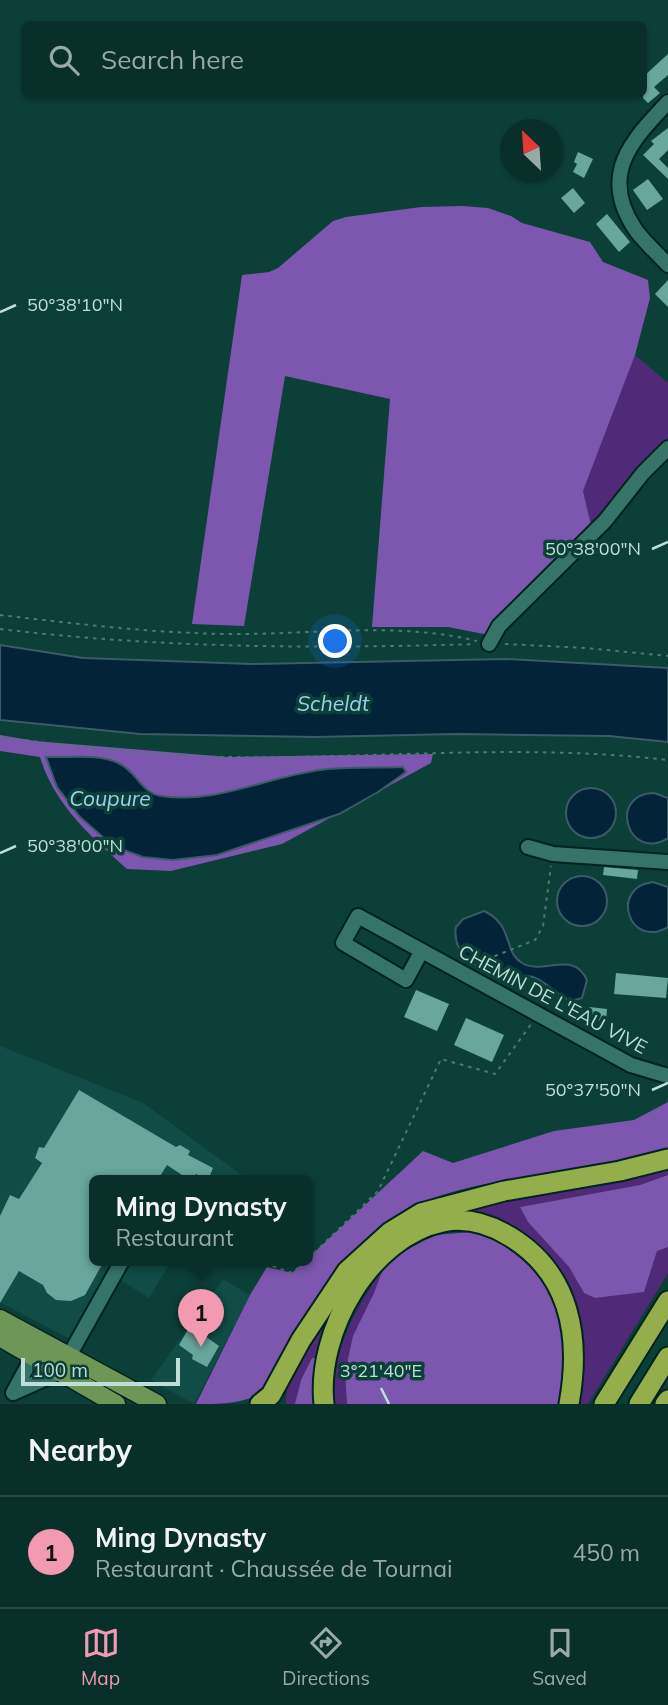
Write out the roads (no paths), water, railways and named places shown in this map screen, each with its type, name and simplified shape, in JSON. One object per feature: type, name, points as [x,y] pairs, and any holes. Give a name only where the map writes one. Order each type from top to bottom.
[{"type":"highway","points":[[260,1404],[271,1395],[301,1340],[347,1271],[390,1232],[421,1213],[504,1191],[620,1171],[668,1159]]},
{"type":"highway","points":[[324,1404],[322,1390],[334,1332],[346,1302],[361,1278],[387,1251],[415,1231],[444,1222],[464,1221],[474,1221],[499,1230],[524,1245],[543,1264],[560,1288],[570,1321],[574,1348],[574,1378],[569,1404]]},
{"type":"highway","points":[[604,1404],[668,1301]]},
{"type":"highway","points":[[639,1404],[668,1357]]},
{"type":"highway","points":[[281,1404],[284,1373]]},
{"type":"main road","points":[[0,1319],[116,1404]]},
{"type":"main road","points":[[0,1337],[33,1356],[64,1364],[158,1404]]},
{"type":"street","points":[[668,102],[643,128],[626,152],[618,178],[621,203],[636,230],[668,265]]},
{"type":"street","points":[[489,644],[499,626],[605,521],[643,473],[668,448]]},
{"type":"street","points":[[528,846],[552,855],[668,862]]},
{"type":"street","name":"CHEMIN DE L'EAU VIVE","points":[[421,952],[406,980],[343,943],[358,916],[631,1065],[668,1076]]},
{"type":"street","points":[[10,1398],[64,1364],[119,1266]]},
{"type":"street","points":[[10,1398],[33,1356]]},
{"type":"water","name":"Scheldt","points":[[0,645],[83,658],[251,664],[506,659],[668,668],[668,742],[609,736],[457,734],[315,737],[140,734],[0,720]]},
{"type":"water","name":"Coupure","points":[[46,757],[103,758],[126,768],[154,794],[183,798],[225,793],[328,769],[403,767],[406,772],[339,814],[217,855],[173,860],[143,857],[113,846],[80,817],[57,787]]},
{"type":"water","points":[[591,788],[609,795],[616,813],[609,831],[591,838],[573,831],[566,813],[573,795]]},
{"type":"water","points":[[654,793],[668,798],[668,838],[654,843],[642,842],[628,825],[627,814],[631,804],[639,796]]},
{"type":"water","points":[[582,876],[600,883],[607,901],[600,919],[582,926],[564,919],[557,901],[564,883]]},
{"type":"water","points":[[653,882],[668,887],[668,927],[654,932],[643,930],[635,924],[629,915],[628,904],[631,894],[639,886]]},
{"type":"water","points":[[484,911],[500,923],[512,952],[522,963],[539,967],[566,964],[581,971],[587,980],[582,998],[571,1001],[533,977],[496,975],[470,961],[458,946],[456,927],[463,919]]},
{"type":"place","name":"Ming Dynasty","points":[[201,1347]]}]
